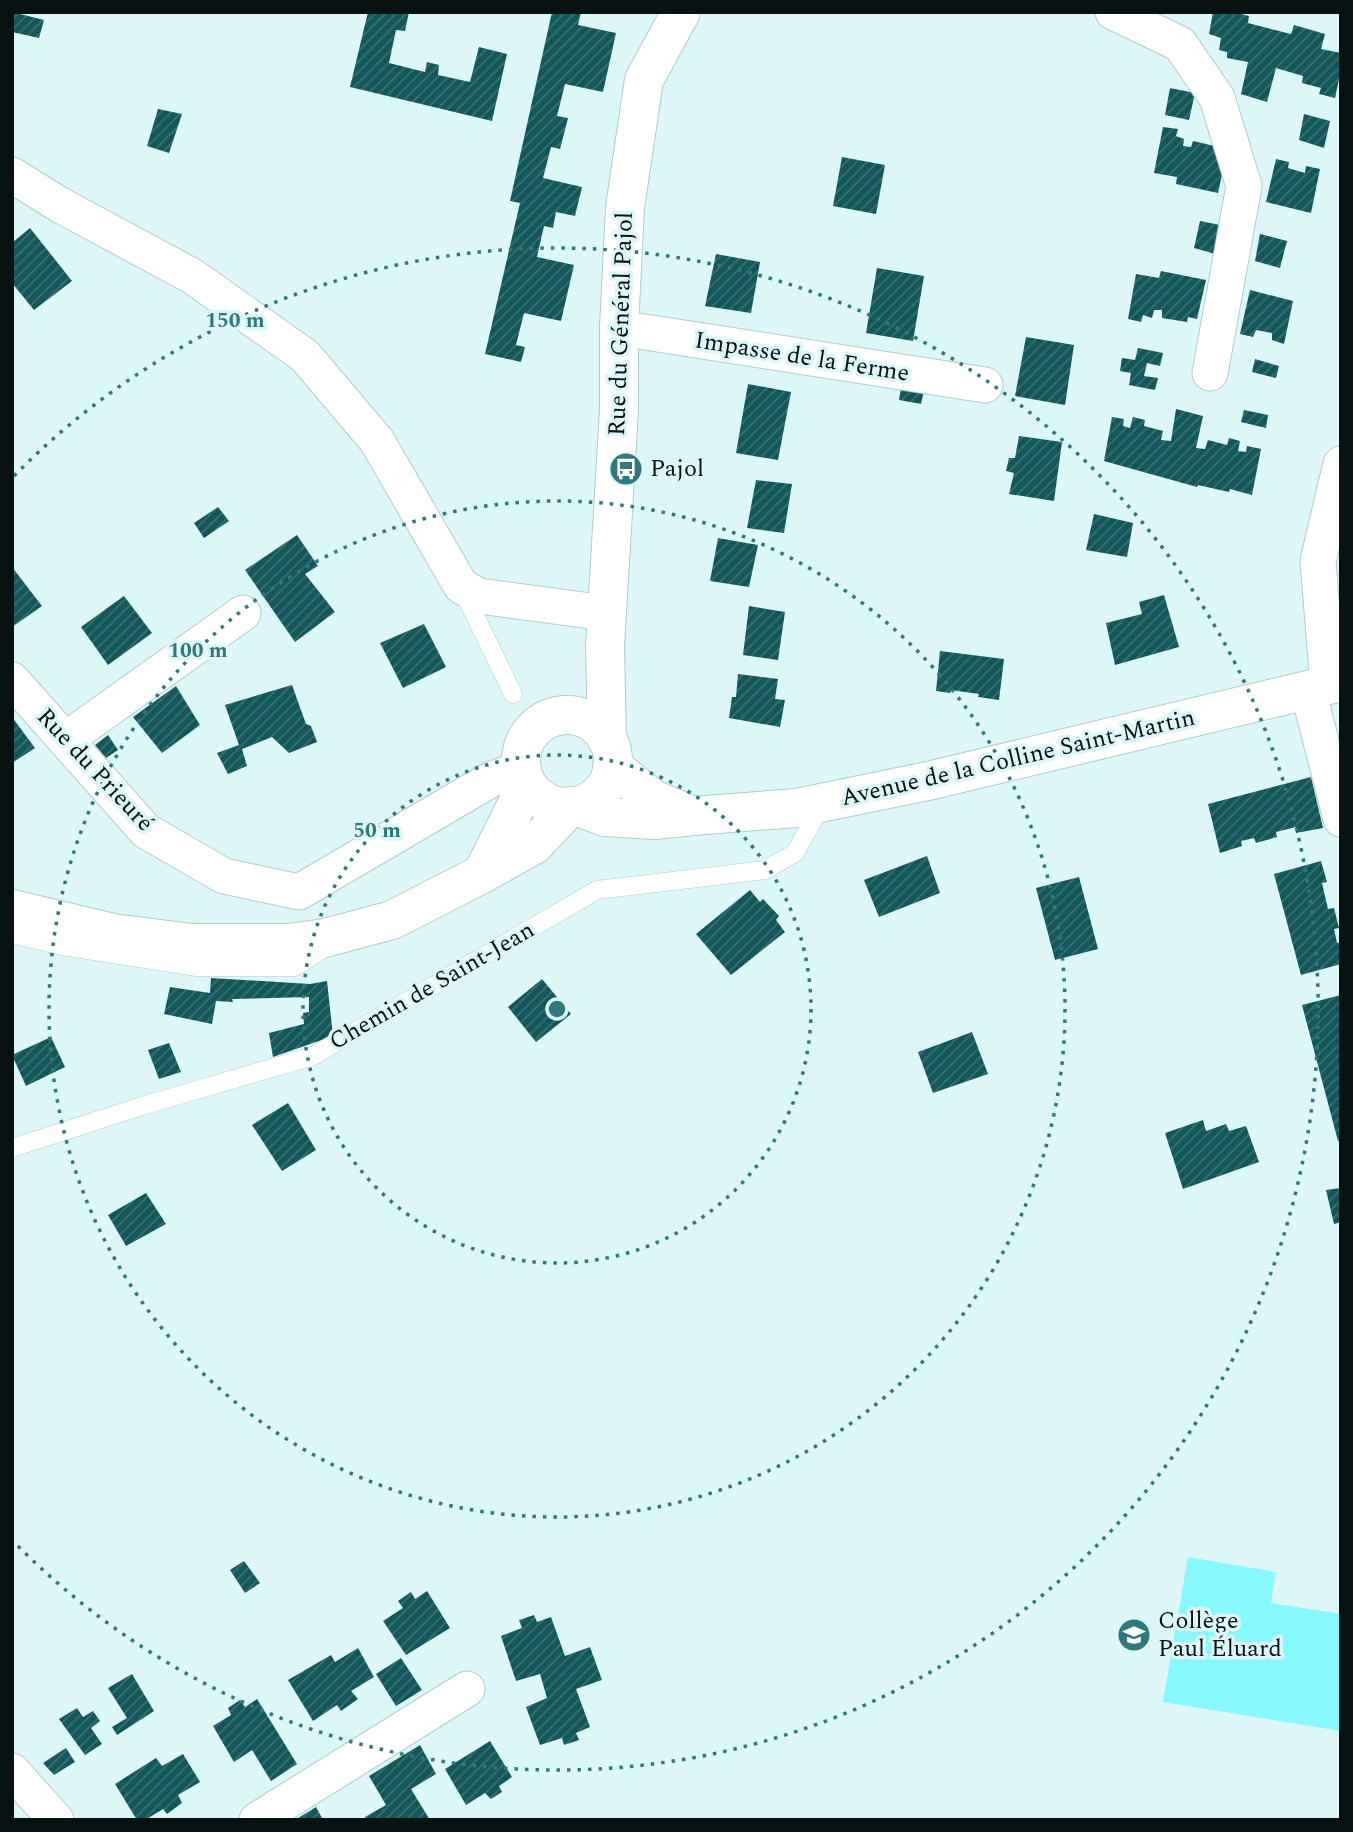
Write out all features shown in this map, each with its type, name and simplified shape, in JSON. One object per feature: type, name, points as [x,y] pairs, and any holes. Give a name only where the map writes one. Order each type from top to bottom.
[{"type":"street","name":"Rue du Général Pajol","points":[[609,753],[605,629],[619,410],[619,328],[625,207],[644,80],[681,12]]},
{"type":"street","points":[[1113,12],[1180,44],[1217,98],[1244,186],[1210,373]]},
{"type":"street","points":[[12,174],[60,205],[192,276],[305,356],[377,441],[461,586],[479,596],[605,629]]},
{"type":"street","name":"Impasse de la Ferme","points":[[619,328],[985,386]]},
{"type":"street","points":[[1341,464],[1318,561],[1325,686],[1341,818]]},
{"type":"street","points":[[65,740],[243,613]]},
{"type":"street","name":"Rue du Général Pajol","points":[[568,715],[605,629]]},
{"type":"street","name":"Rue du Prieuré","points":[[12,680],[146,831],[224,876],[299,892],[492,779],[524,777]]},
{"type":"street","name":"Avenue de la Colline Saint-Martin","points":[[574,806],[605,817],[654,820],[796,808],[928,781],[1325,686]]},
{"type":"street","points":[[557,716],[581,717],[593,723],[603,733],[609,753],[606,785],[590,801],[574,806],[549,803],[533,793],[524,777],[522,750],[529,735],[536,726],[557,716]]},
{"type":"street","name":"Avenue de la Colline Saint-Martin","points":[[609,753],[653,799],[693,816]]},
{"type":"street","points":[[482,874],[524,777]]},
{"type":"street","points":[[12,909],[113,933],[192,943],[288,943],[325,938],[392,920],[482,874],[534,845],[574,806]]},
{"type":"street","points":[[257,1820],[467,1689]]},
{"type":"street","points":[[12,1771],[56,1820]]},
{"type":"lane","points":[[461,586],[513,694]]},
{"type":"lane","name":"Chemin de Saint-Jean","points":[[12,1147],[313,1056],[597,890],[765,870],[795,853],[822,803]]},
{"type":"lane","points":[[12,934],[62,946],[197,967],[295,967],[353,930]]},
{"type":"shaded area","points":[[1188,1557],[1276,1572],[1271,1603],[1341,1614],[1341,1731],[1163,1702]]},
{"type":"building","points":[[12,12],[44,20],[39,38],[12,32]]},
{"type":"building","points":[[368,12],[409,12],[405,31],[396,30],[389,63],[425,72],[427,62],[439,65],[438,75],[470,82],[479,47],[507,54],[492,121],[350,87]]},
{"type":"building","points":[[552,12],[581,12],[578,25],[616,33],[603,92],[565,84],[557,116],[568,118],[560,149],[551,147],[543,178],[582,187],[575,216],[556,212],[553,228],[544,226],[537,257],[574,265],[561,321],[524,313],[516,345],[525,347],[521,362],[485,354],[520,203],[510,201]]},
{"type":"building","points":[[1213,12],[1233,12],[1249,16],[1248,23],[1291,34],[1294,25],[1325,34],[1321,49],[1341,53],[1341,70],[1335,98],[1319,94],[1321,88],[1302,83],[1303,76],[1276,68],[1267,102],[1241,94],[1248,62],[1227,58],[1227,52],[1219,50],[1221,38],[1209,34]]},
{"type":"building","points":[[1170,88],[1195,93],[1189,120],[1165,115]]},
{"type":"building","points":[[158,109],[182,114],[169,153],[147,146]]},
{"type":"building","points":[[1304,114],[1330,121],[1324,148],[1299,140]]},
{"type":"building","points":[[1163,127],[1178,129],[1176,136],[1184,139],[1183,146],[1191,147],[1193,141],[1219,147],[1226,156],[1218,193],[1176,184],[1177,177],[1154,173]]},
{"type":"building","points":[[842,157],[885,165],[876,214],[833,206]]},
{"type":"building","points":[[1276,159],[1289,162],[1288,168],[1305,173],[1306,166],[1320,169],[1311,213],[1266,202]]},
{"type":"building","points":[[1200,221],[1225,226],[1219,255],[1194,248]]},
{"type":"building","points":[[30,228],[72,281],[34,310],[12,283],[12,243]]},
{"type":"building","points":[[1260,234],[1287,241],[1280,268],[1255,261]]},
{"type":"building","points":[[716,254],[760,262],[751,313],[705,306]]},
{"type":"building","points":[[877,268],[924,276],[913,341],[866,333]]},
{"type":"building","points":[[1161,271],[1206,280],[1197,319],[1188,317],[1187,322],[1162,318],[1162,310],[1154,310],[1152,318],[1143,315],[1141,322],[1128,319],[1136,274],[1159,278]]},
{"type":"building","points":[[1250,290],[1293,301],[1284,344],[1272,340],[1272,333],[1256,330],[1253,337],[1240,334]]},
{"type":"building","points":[[1026,337],[1074,345],[1065,405],[1015,396]]},
{"type":"building","points":[[1138,348],[1163,353],[1160,366],[1147,363],[1144,376],[1158,378],[1155,390],[1129,385],[1131,373],[1120,371],[1122,358],[1135,360]]},
{"type":"building","points":[[1255,359],[1279,366],[1276,378],[1252,372]]},
{"type":"building","points":[[902,381],[925,385],[921,404],[899,400]]},
{"type":"building","points":[[748,384],[791,392],[778,460],[736,453]]},
{"type":"building","points":[[1176,409],[1203,416],[1196,448],[1205,449],[1208,440],[1227,445],[1229,438],[1240,441],[1238,451],[1246,452],[1247,446],[1261,449],[1252,495],[1230,489],[1229,492],[1198,485],[1197,487],[1104,461],[1112,417],[1124,419],[1123,426],[1130,428],[1133,417],[1145,420],[1144,426],[1163,431],[1161,440],[1171,441]]},
{"type":"building","points":[[1244,410],[1268,415],[1266,428],[1241,422]]},
{"type":"building","points":[[1019,436],[1062,442],[1054,501],[1009,494],[1014,473],[1006,471],[1009,458],[1015,458]]},
{"type":"building","points":[[756,480],[792,484],[784,533],[747,528]]},
{"type":"building","points":[[218,507],[229,521],[204,538],[194,523]]},
{"type":"building","points":[[1094,514],[1133,523],[1127,557],[1086,550]]},
{"type":"building","points":[[297,535],[318,566],[305,574],[335,612],[295,642],[245,570]]},
{"type":"building","points":[[718,538],[758,545],[749,587],[710,581]]},
{"type":"building","points":[[12,567],[42,606],[12,627]]},
{"type":"building","points":[[1164,595],[1179,647],[1115,665],[1106,623],[1142,614],[1139,602]]},
{"type":"building","points":[[124,596],[152,633],[108,665],[81,627]]},
{"type":"building","points":[[749,606],[785,612],[778,660],[743,655]]},
{"type":"building","points":[[424,624],[446,667],[403,688],[380,643]]},
{"type":"building","points":[[940,651],[1004,659],[999,700],[951,690],[950,693],[936,691]]},
{"type":"building","points":[[738,674],[778,679],[775,699],[785,700],[780,727],[729,718],[732,697],[736,697]]},
{"type":"building","points":[[292,685],[306,724],[311,726],[317,742],[289,753],[272,737],[242,749],[247,766],[228,774],[217,753],[239,745],[225,705]]},
{"type":"building","points":[[176,686],[200,725],[162,753],[133,717]]},
{"type":"building","points":[[12,717],[35,748],[12,763]]},
{"type":"building","points":[[108,735],[118,750],[106,758],[95,745]]},
{"type":"building","points":[[1311,777],[1323,828],[1296,833],[1296,827],[1276,832],[1277,837],[1256,843],[1254,838],[1241,841],[1242,846],[1220,853],[1208,804]]},
{"type":"building","points":[[927,856],[940,893],[879,917],[864,880]]},
{"type":"building","points":[[1321,861],[1327,882],[1322,883],[1328,909],[1334,908],[1339,928],[1334,929],[1337,943],[1341,942],[1341,964],[1301,975],[1274,874]]},
{"type":"building","points":[[1079,877],[1098,949],[1055,960],[1036,888]]},
{"type":"building","points":[[750,890],[760,902],[763,899],[779,916],[776,920],[785,932],[731,975],[696,934]]},
{"type":"building","points":[[211,978],[310,984],[327,981],[333,1036],[273,1057],[269,1033],[304,1024],[303,1013],[309,1012],[309,997],[216,1001],[212,1024],[164,1014],[170,987],[210,993]]},
{"type":"building","points":[[542,979],[571,1014],[536,1042],[508,1007]]},
{"type":"building","points":[[1341,995],[1341,1140],[1338,1141],[1302,1005]]},
{"type":"building","points":[[972,1032],[988,1074],[933,1093],[918,1052]]},
{"type":"building","points":[[51,1037],[65,1067],[26,1086],[12,1055]]},
{"type":"building","points":[[169,1043],[181,1072],[159,1079],[148,1050]]},
{"type":"building","points":[[288,1103],[316,1150],[282,1171],[252,1125]]},
{"type":"building","points":[[1203,1120],[1206,1131],[1226,1124],[1229,1131],[1246,1126],[1259,1162],[1183,1189],[1165,1133]]},
{"type":"building","points":[[1341,1188],[1341,1222],[1334,1224],[1326,1190]]},
{"type":"building","points":[[146,1193],[166,1224],[126,1246],[108,1215]]},
{"type":"building","points":[[244,1561],[260,1583],[245,1593],[230,1570]]},
{"type":"building","points":[[427,1591],[450,1628],[406,1655],[383,1621],[403,1608],[398,1601],[411,1592],[415,1599]]},
{"type":"building","points":[[534,1615],[537,1622],[551,1617],[565,1656],[590,1647],[602,1680],[576,1689],[590,1727],[576,1733],[579,1740],[564,1745],[562,1738],[540,1745],[526,1707],[547,1698],[540,1674],[516,1681],[501,1636],[522,1628],[519,1620]]},
{"type":"building","points":[[358,1648],[374,1677],[351,1691],[358,1699],[341,1711],[337,1705],[313,1721],[288,1680],[331,1655],[335,1662]]},
{"type":"building","points":[[401,1658],[422,1690],[396,1706],[376,1674]]},
{"type":"building","points":[[132,1674],[154,1711],[117,1735],[112,1727],[127,1718],[108,1688]]},
{"type":"building","points":[[257,1699],[297,1764],[271,1781],[252,1750],[234,1762],[213,1726],[231,1715],[228,1708],[240,1700],[245,1707]]},
{"type":"building","points":[[77,1708],[83,1717],[93,1711],[100,1721],[91,1728],[102,1744],[85,1755],[59,1719]]},
{"type":"building","points":[[490,1741],[512,1777],[499,1786],[502,1792],[491,1799],[485,1793],[466,1805],[445,1769]]},
{"type":"building","points":[[420,1745],[436,1774],[411,1789],[430,1820],[367,1820],[365,1817],[386,1805],[369,1776]]},
{"type":"building","points":[[66,1748],[75,1762],[54,1775],[43,1763]]},
{"type":"building","points":[[183,1754],[200,1782],[178,1795],[182,1803],[167,1814],[163,1809],[145,1820],[137,1820],[115,1784],[156,1758],[162,1766]]},
{"type":"building","points":[[316,1807],[323,1820],[295,1820]]},
{"type":"place","name":"Pajol","points":[[626,469]]},
{"type":"place","name":"Collège Paul Éluard","points":[[1134,1635]]}]
